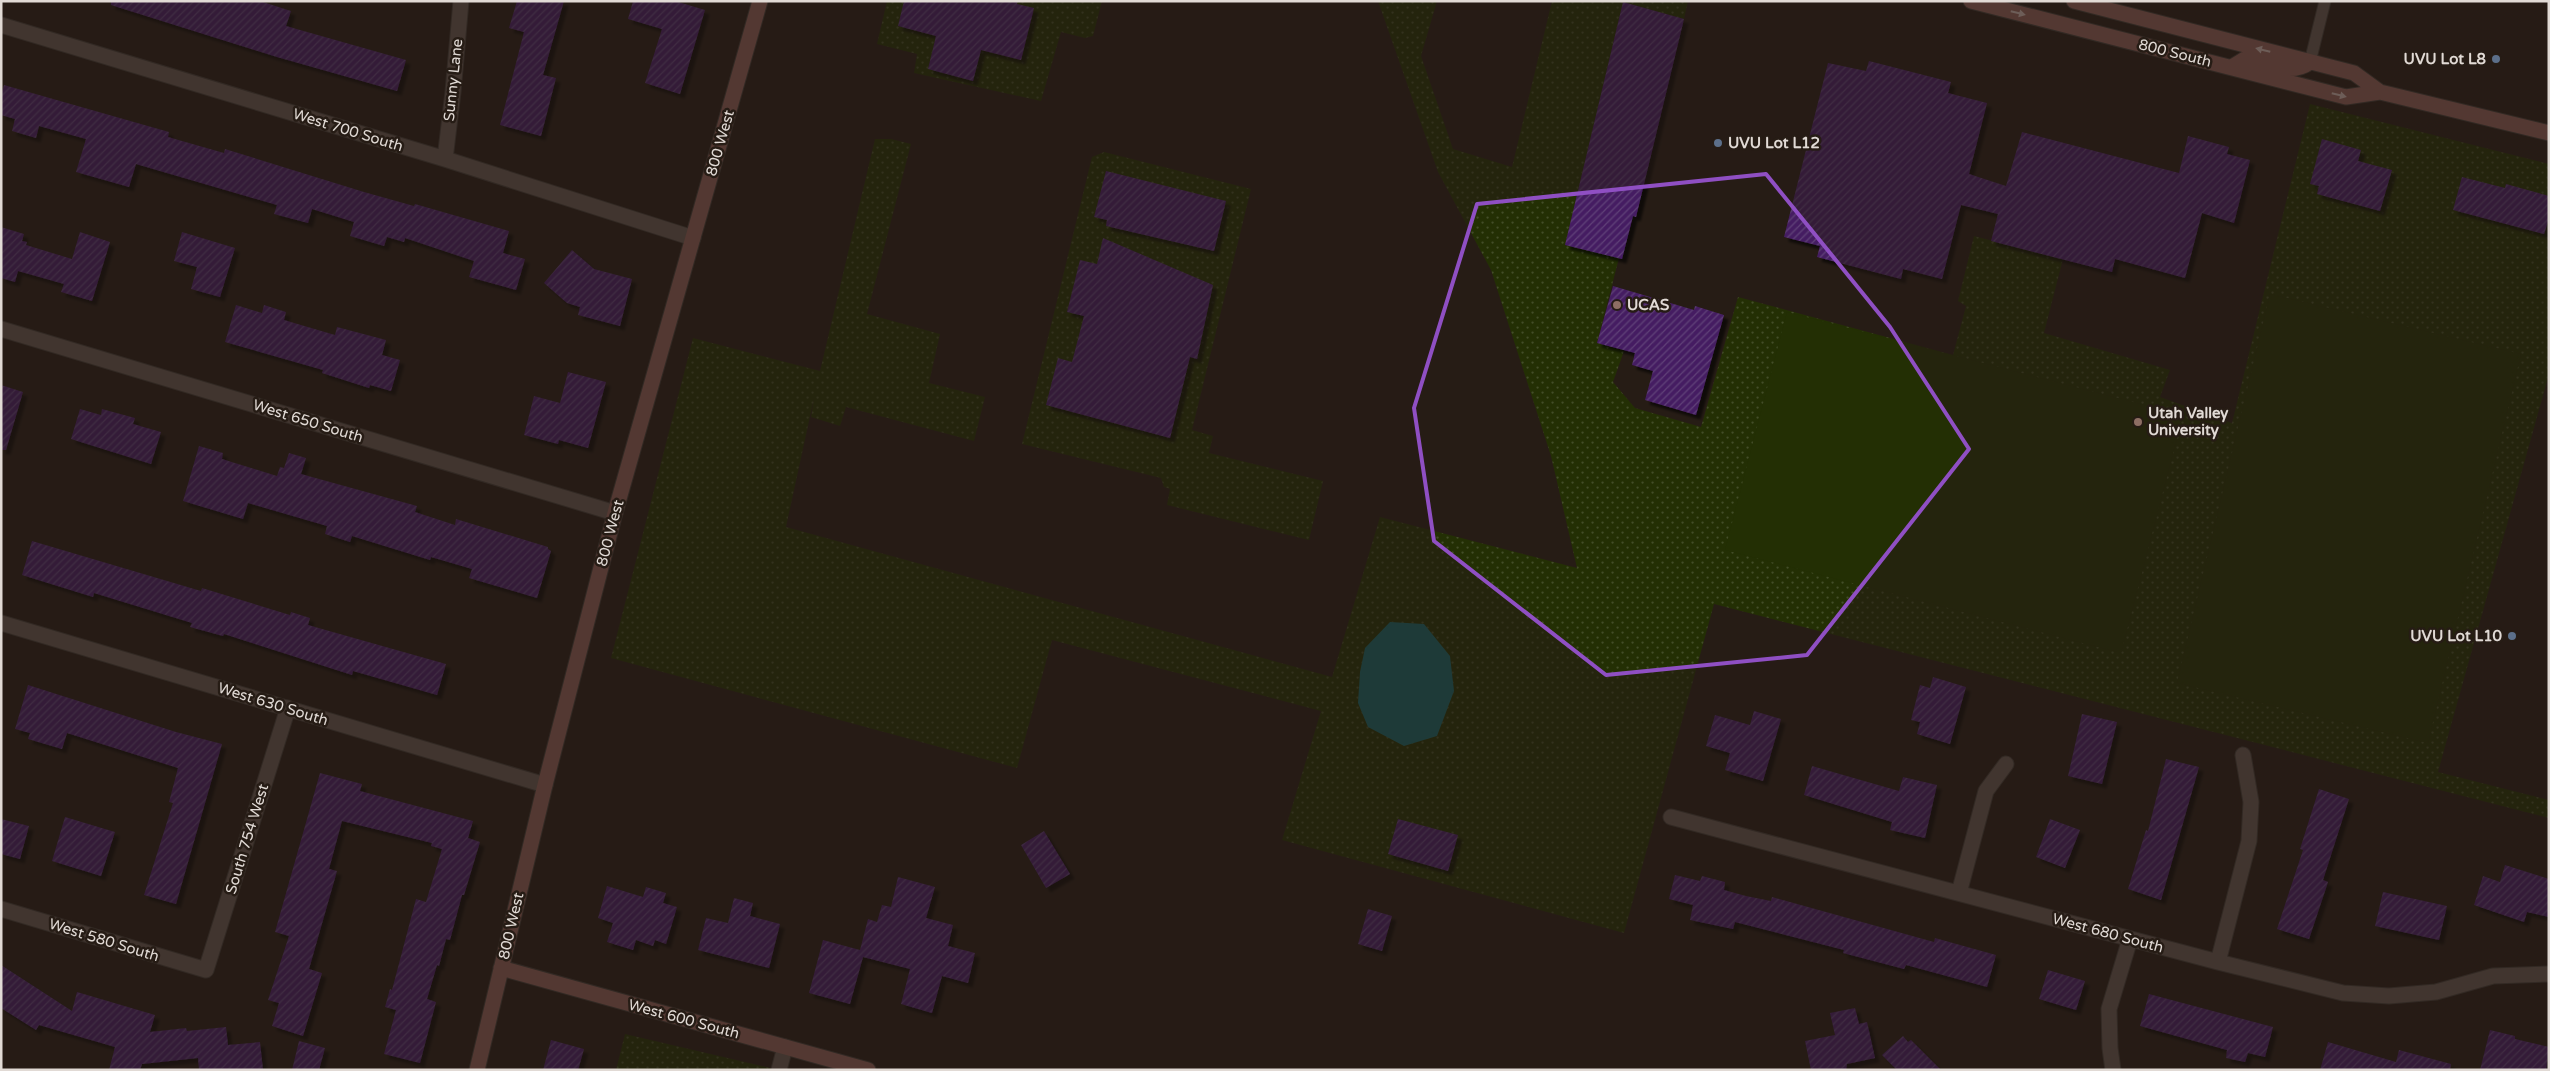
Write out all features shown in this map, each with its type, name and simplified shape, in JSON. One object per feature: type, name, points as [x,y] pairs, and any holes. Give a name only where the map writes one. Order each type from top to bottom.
[{"type":"street","name":"Sunny Lane","points":[[445,159],[454,92],[461,1]]},
{"type":"street","name":"800 West","points":[[477,1070],[545,785],[615,513],[760,1]]},
{"type":"street","name":"800 South","points":[[1971,1],[2346,97],[2380,92],[2549,133]]},
{"type":"street","name":"800 South","points":[[2074,1],[2354,73],[2380,92]]},
{"type":"street","name":"West 700 South","points":[[1,25],[445,159],[693,238]]},
{"type":"street","points":[[2232,67],[2245,59],[2293,70],[2302,68],[2310,62]]},
{"type":"street","name":"West 650 South","points":[[1,329],[615,513]]},
{"type":"street","name":"West 630 South","points":[[1,623],[545,785]]},
{"type":"street","name":"South 754 West","points":[[206,970],[288,708]]},
{"type":"street","points":[[2218,962],[2249,841],[2251,802],[2243,755]]},
{"type":"street","points":[[1959,893],[1986,791],[2006,764]]},
{"type":"street","name":"West 680 South","points":[[1671,817],[2130,939],[2343,993],[2389,996],[2436,992],[2493,976],[2549,974]]},
{"type":"street","name":"West 580 South","points":[[1,909],[206,970]]},
{"type":"street","points":[[2113,1070],[2110,1048],[2110,1009],[2130,939]]},
{"type":"street","name":"West 600 South","points":[[501,968],[868,1070]]},
{"type":"street","points":[[779,1070],[785,1047]]},
{"type":"lane","points":[[2310,62],[2325,1]]},
{"type":"highlighted area","points":[[1766,174],[1890,327],[1969,449],[1807,655],[1606,675],[1434,541],[1414,408],[1477,204]]},
{"type":"green space","points":[[887,1],[1102,1],[1093,36],[1085,38],[1061,32],[1041,101],[914,73],[917,54],[877,44]]},
{"type":"green space","points":[[1378,1],[1437,1],[1421,56],[1453,149],[1512,167],[1552,1],[1688,1],[1684,19],[1623,2],[1565,245],[1619,258],[1597,343],[1624,351],[1613,382],[1635,408],[1701,427],[1738,297],[1953,355],[1966,306],[1958,301],[1974,236],[2063,259],[2044,333],[2170,370],[2160,397],[2232,423],[2310,104],[2549,164],[2549,374],[2438,772],[2549,800],[2549,818],[1714,604],[1624,933],[1282,840],[1321,711],[1052,640],[1017,768],[611,658],[693,338],[820,371],[875,139],[891,139],[911,144],[867,314],[940,334],[929,383],[985,397],[974,441],[846,407],[840,426],[811,417],[814,398],[786,527],[1332,677],[1380,517],[1577,568],[1551,456],[1491,270],[1438,172]]},
{"type":"green space","points":[[1104,152],[1251,189],[1192,430],[1213,436],[1209,453],[1323,481],[1309,540],[1167,505],[1170,489],[1164,487],[1161,478],[1022,444],[1092,157]]},
{"type":"green space","points":[[2270,294],[2521,354],[2428,743],[2177,683]]},
{"type":"green space","points":[[1787,312],[2183,415],[2121,653],[1725,550]]},
{"type":"green space","points":[[625,1034],[779,1070],[616,1070]]},
{"type":"water","points":[[1390,622],[1424,624],[1450,656],[1454,691],[1437,736],[1404,746],[1368,727],[1358,703],[1360,672],[1365,648]]},
{"type":"building","points":[[111,1],[260,1],[291,11],[286,26],[406,60],[397,91],[277,57],[111,5]]},
{"type":"building","points":[[517,1],[564,1],[543,75],[556,78],[541,136],[500,125],[524,32],[509,28]]},
{"type":"building","points":[[633,1],[675,1],[705,10],[680,94],[645,83],[662,29],[628,19]]},
{"type":"building","points":[[904,1],[1018,1],[1017,4],[1034,8],[1021,60],[981,50],[973,81],[928,69],[936,36],[898,26]]},
{"type":"building","points":[[1623,2],[1684,19],[1636,217],[1633,216],[1622,259],[1565,245]]},
{"type":"building","points":[[1869,61],[1951,82],[1948,93],[1987,103],[1969,174],[2006,186],[2022,132],[2179,173],[2188,136],[2229,147],[2227,154],[2250,160],[2234,223],[2202,213],[2185,278],[2115,259],[2112,272],[1991,241],[1998,214],[1961,205],[1942,279],[1903,269],[1901,279],[1817,257],[1820,246],[1784,237],[1828,63],[1866,71]]},
{"type":"building","points":[[4,85],[169,132],[168,137],[224,153],[225,149],[364,192],[414,206],[415,204],[509,231],[503,253],[525,259],[516,290],[469,277],[474,261],[405,238],[404,242],[387,237],[384,246],[350,236],[354,222],[312,209],[308,223],[274,214],[277,205],[136,164],[129,187],[76,172],[86,139],[39,126],[36,138],[12,131],[15,119],[1,115],[1,95]]},
{"type":"building","points":[[2322,139],[2361,150],[2358,161],[2392,170],[2380,211],[2317,194],[2319,186],[2310,184]]},
{"type":"building","points":[[1106,171],[1226,201],[1214,251],[1106,226],[1107,220],[1094,217]]},
{"type":"building","points":[[2462,177],[2505,188],[2506,184],[2549,196],[2549,218],[2544,234],[2453,210]]},
{"type":"building","points":[[1,227],[24,234],[22,241],[27,242],[26,245],[72,259],[80,232],[110,242],[92,301],[61,292],[64,284],[18,271],[15,282],[1,278]]},
{"type":"building","points":[[182,232],[235,248],[220,297],[191,289],[197,267],[174,261]]},
{"type":"building","points":[[1103,238],[1213,285],[1197,359],[1190,357],[1170,438],[1046,405],[1058,358],[1072,362],[1084,316],[1067,312],[1080,260],[1097,264]]},
{"type":"building","points":[[572,250],[594,269],[632,279],[620,326],[578,315],[580,307],[567,303],[544,283]]},
{"type":"building","points":[[1613,286],[1694,310],[1695,306],[1724,315],[1696,415],[1645,400],[1653,371],[1632,365],[1635,353],[1597,343]]},
{"type":"building","points":[[236,305],[262,313],[264,305],[286,312],[284,320],[335,335],[337,327],[386,340],[382,355],[400,360],[391,391],[370,385],[369,388],[322,373],[323,370],[225,342]]},
{"type":"building","points":[[568,372],[606,382],[588,448],[559,440],[558,444],[524,435],[534,396],[560,403]]},
{"type":"building","points":[[1,385],[23,392],[6,450],[1,450]]},
{"type":"building","points":[[80,409],[101,415],[102,409],[135,418],[133,424],[161,432],[151,464],[71,439]]},
{"type":"building","points":[[199,446],[223,453],[222,459],[277,476],[280,467],[284,468],[289,453],[306,458],[301,474],[417,506],[415,512],[455,525],[456,519],[548,547],[551,551],[537,598],[469,578],[472,569],[431,557],[430,560],[352,536],[350,542],[325,534],[327,526],[248,503],[243,519],[183,501]]},
{"type":"building","points":[[32,541],[201,591],[202,588],[290,615],[291,612],[310,618],[308,625],[446,664],[437,695],[353,671],[352,675],[224,634],[223,636],[190,627],[192,623],[94,593],[93,597],[22,575]]},
{"type":"building","points":[[1933,677],[1966,687],[1950,744],[1917,734],[1920,722],[1911,720],[1920,685],[1930,688]]},
{"type":"building","points":[[28,685],[176,732],[222,744],[176,904],[144,895],[173,803],[169,802],[178,768],[67,733],[62,749],[28,739],[30,733],[15,729]]},
{"type":"building","points":[[1754,711],[1781,719],[1763,781],[1725,770],[1730,753],[1706,746],[1715,715],[1750,725]]},
{"type":"building","points":[[2082,714],[2117,722],[2102,784],[2068,776]]},
{"type":"building","points":[[2166,759],[2199,767],[2161,900],[2128,889],[2146,830],[2148,831]]},
{"type":"building","points":[[1812,766],[1899,791],[1903,777],[1937,785],[1925,838],[1890,830],[1892,822],[1804,795]]},
{"type":"building","points":[[320,773],[362,784],[360,791],[473,821],[468,838],[480,842],[464,895],[462,895],[450,940],[446,939],[427,999],[436,1002],[420,1063],[384,1054],[396,1010],[385,1007],[390,989],[392,990],[416,899],[426,902],[442,849],[431,846],[432,843],[342,821],[329,869],[337,871],[309,969],[322,973],[303,1036],[272,1026],[279,1003],[268,1000],[289,936],[275,932]]},
{"type":"building","points":[[2319,789],[2349,799],[2323,880],[2328,882],[2309,939],[2277,929],[2303,850],[2300,849]]},
{"type":"building","points":[[65,817],[115,832],[101,876],[52,861]]},
{"type":"building","points":[[1,819],[29,826],[20,859],[1,854]]},
{"type":"building","points":[[1398,819],[1458,835],[1448,871],[1388,854]]},
{"type":"building","points":[[2050,819],[2080,830],[2065,868],[2036,857]]},
{"type":"building","points":[[1044,831],[1070,874],[1046,888],[1021,845]]},
{"type":"building","points":[[2505,865],[2549,879],[2549,917],[2527,912],[2524,922],[2474,905],[2483,876],[2500,882]]},
{"type":"building","points":[[1675,875],[1700,881],[1702,876],[1725,882],[1724,890],[1746,896],[1771,901],[1772,897],[1934,942],[1935,938],[1996,955],[1987,987],[1906,965],[1904,969],[1843,953],[1844,950],[1735,922],[1733,929],[1690,920],[1693,905],[1669,899]]},
{"type":"building","points":[[898,877],[935,887],[926,918],[953,925],[948,946],[975,953],[968,983],[942,976],[932,1013],[901,1004],[910,969],[863,957],[850,1004],[809,993],[823,940],[860,950],[868,919],[877,922],[882,905],[891,907]]},
{"type":"building","points":[[607,886],[643,897],[646,887],[666,893],[663,903],[677,907],[666,944],[655,940],[653,946],[636,940],[633,950],[607,942],[613,923],[598,918]]},
{"type":"building","points":[[2383,892],[2447,906],[2439,940],[2375,926]]},
{"type":"building","points":[[734,898],[753,903],[750,916],[780,924],[769,968],[698,950],[706,918],[728,923]]},
{"type":"building","points":[[1368,909],[1392,916],[1382,951],[1358,944]]},
{"type":"building","points":[[1,965],[72,1011],[77,992],[155,1015],[150,1032],[186,1028],[187,1031],[226,1027],[228,1045],[260,1042],[263,1070],[199,1070],[198,1058],[142,1064],[140,1070],[109,1070],[115,1047],[39,1025],[36,1030],[1,1008]]},
{"type":"building","points":[[2048,970],[2085,981],[2076,1010],[2039,999]]},
{"type":"building","points":[[2149,994],[2273,1027],[2265,1057],[2248,1053],[2245,1062],[2226,1058],[2227,1050],[2140,1026]]},
{"type":"building","points":[[1855,1008],[1859,1024],[1867,1022],[1875,1058],[1847,1064],[1846,1070],[1811,1070],[1805,1041],[1835,1035],[1830,1013]]},
{"type":"building","points":[[2490,1030],[2515,1036],[2515,1039],[2549,1047],[2546,1070],[2480,1070]]},
{"type":"building","points":[[1903,1036],[1908,1042],[1911,1040],[1941,1070],[1897,1070],[1882,1055]]},
{"type":"building","points":[[551,1040],[584,1049],[578,1070],[543,1070]]},
{"type":"building","points":[[299,1041],[325,1048],[319,1070],[292,1070]]},
{"type":"building","points":[[2328,1042],[2396,1062],[2399,1050],[2451,1064],[2450,1070],[2320,1070]]},
{"type":"place","name":"UVU Lot L8","points":[[2496,59]]},
{"type":"place","name":"UVU Lot L12","points":[[1718,143]]},
{"type":"place","name":"UCAS","points":[[1617,305]]},
{"type":"place","name":"Utah Valley University","points":[[2138,422]]},
{"type":"place","name":"UVU Lot L10","points":[[2512,636]]}]
